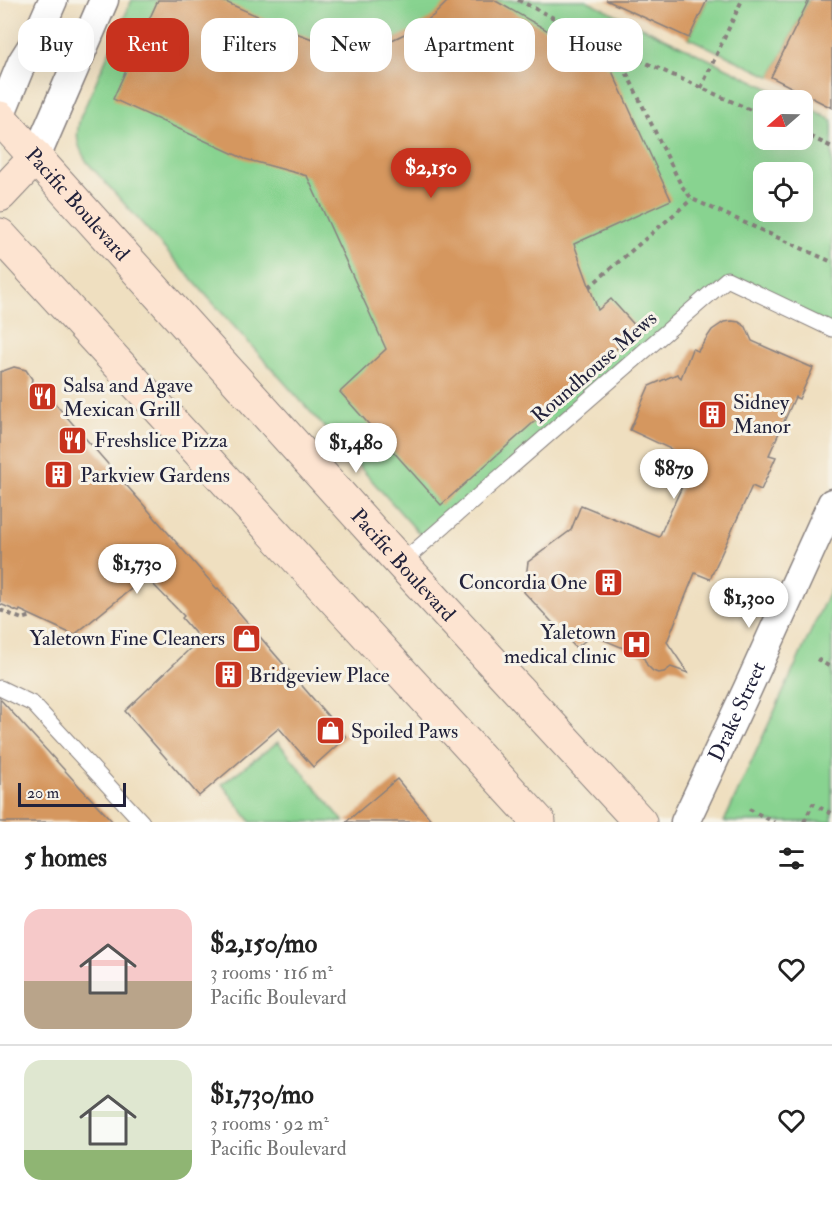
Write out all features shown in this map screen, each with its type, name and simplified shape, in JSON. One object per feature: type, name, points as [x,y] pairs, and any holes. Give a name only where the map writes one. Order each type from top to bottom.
[{"type":"main road","name":"Pacific Boulevard","points":[[0,117],[401,563],[640,822]]},
{"type":"main road","points":[[0,195],[36,157]]},
{"type":"main road","points":[[0,235],[539,822]]},
{"type":"street","points":[[0,117],[22,62],[34,43],[54,0]]},
{"type":"street","points":[[36,157],[104,0]]},
{"type":"street","name":"Drake Street","points":[[685,822],[832,503]]},
{"type":"lane","name":"Roundhouse Mews","points":[[401,563],[727,279],[832,329]]},
{"type":"lane","points":[[0,688],[33,704],[142,822]]},
{"type":"path","points":[[518,0],[554,18]]},
{"type":"path","points":[[701,88],[742,0]]},
{"type":"path","points":[[643,62],[753,111]]},
{"type":"path","points":[[626,72],[681,185],[692,199],[832,262]]},
{"type":"path","points":[[813,139],[832,147]]},
{"type":"path","points":[[589,287],[692,199]]},
{"type":"path","points":[[0,610],[22,619],[32,616]]},
{"type":"path","points":[[817,659],[832,668]]},
{"type":"path","points":[[804,822],[813,804],[832,814]]},
{"type":"path","points":[[749,809],[774,822]]},
{"type":"green space","points":[[132,0],[586,0],[623,18],[547,18],[547,72],[643,72],[643,28],[772,90],[753,90],[753,150],[813,150],[813,110],[832,120],[832,329],[727,279],[426,541],[87,162],[78,141],[80,118],[106,59],[106,72],[189,72],[189,18],[124,18]]},
{"type":"green space","points":[[707,0],[809,0],[771,77],[689,38]]},
{"type":"green space","points":[[832,585],[832,822],[724,822]]},
{"type":"green space","points":[[278,742],[344,822],[251,822],[222,784]]},
{"type":"building","points":[[158,0],[221,0],[262,18],[201,18],[201,72],[298,72],[298,34],[310,38],[310,72],[392,72],[392,40],[404,34],[404,72],[535,72],[535,23],[547,30],[547,72],[612,72],[671,200],[574,244],[598,310],[611,299],[638,329],[441,505],[340,392],[386,349],[307,176],[245,159],[113,99],[125,72],[189,72],[189,18],[150,18]]},
{"type":"building","points":[[449,0],[494,0],[526,18],[430,18]]},
{"type":"building","points":[[606,0],[707,0],[689,38]]},
{"type":"building","points":[[809,0],[832,0],[832,108],[813,98],[813,90],[797,90],[771,77]]},
{"type":"building","points":[[724,322],[739,322],[746,327],[752,341],[813,368],[799,399],[795,397],[769,455],[776,457],[761,490],[752,486],[710,579],[695,573],[667,642],[688,673],[671,667],[658,673],[647,665],[643,656],[592,635],[576,648],[524,592],[528,562],[571,530],[581,505],[659,537],[694,460],[630,430],[649,386],[677,374],[681,378],[692,349],[698,351],[712,330]]},
{"type":"building","points":[[14,367],[26,370],[32,379],[30,390],[52,400],[346,737],[313,767],[279,728],[199,796],[125,711],[200,639],[182,618],[184,616],[146,577],[74,635],[20,610],[19,612],[0,604],[0,372]]},
{"type":"building","points":[[0,699],[79,786],[113,822],[0,822]]},
{"type":"building","points":[[397,779],[433,822],[346,822]]},
{"type":"place","name":"Salsa and Agave Mexican Grill","points":[[42,397]]},
{"type":"place","name":"Sidney Manor","points":[[712,414]]},
{"type":"place","name":"Freshslice Pizza","points":[[73,440]]},
{"type":"place","name":"Parkview Gardens","points":[[59,475]]},
{"type":"place","name":"Concordia One","points":[[608,582]]},
{"type":"place","name":"Yaletown Fine Cleaners","points":[[246,638]]},
{"type":"place","name":"Yaletown medical clinic","points":[[637,644]]},
{"type":"place","name":"Bridgeview Place","points":[[228,675]]},
{"type":"place","name":"Spoiled Paws","points":[[330,731]]}]
